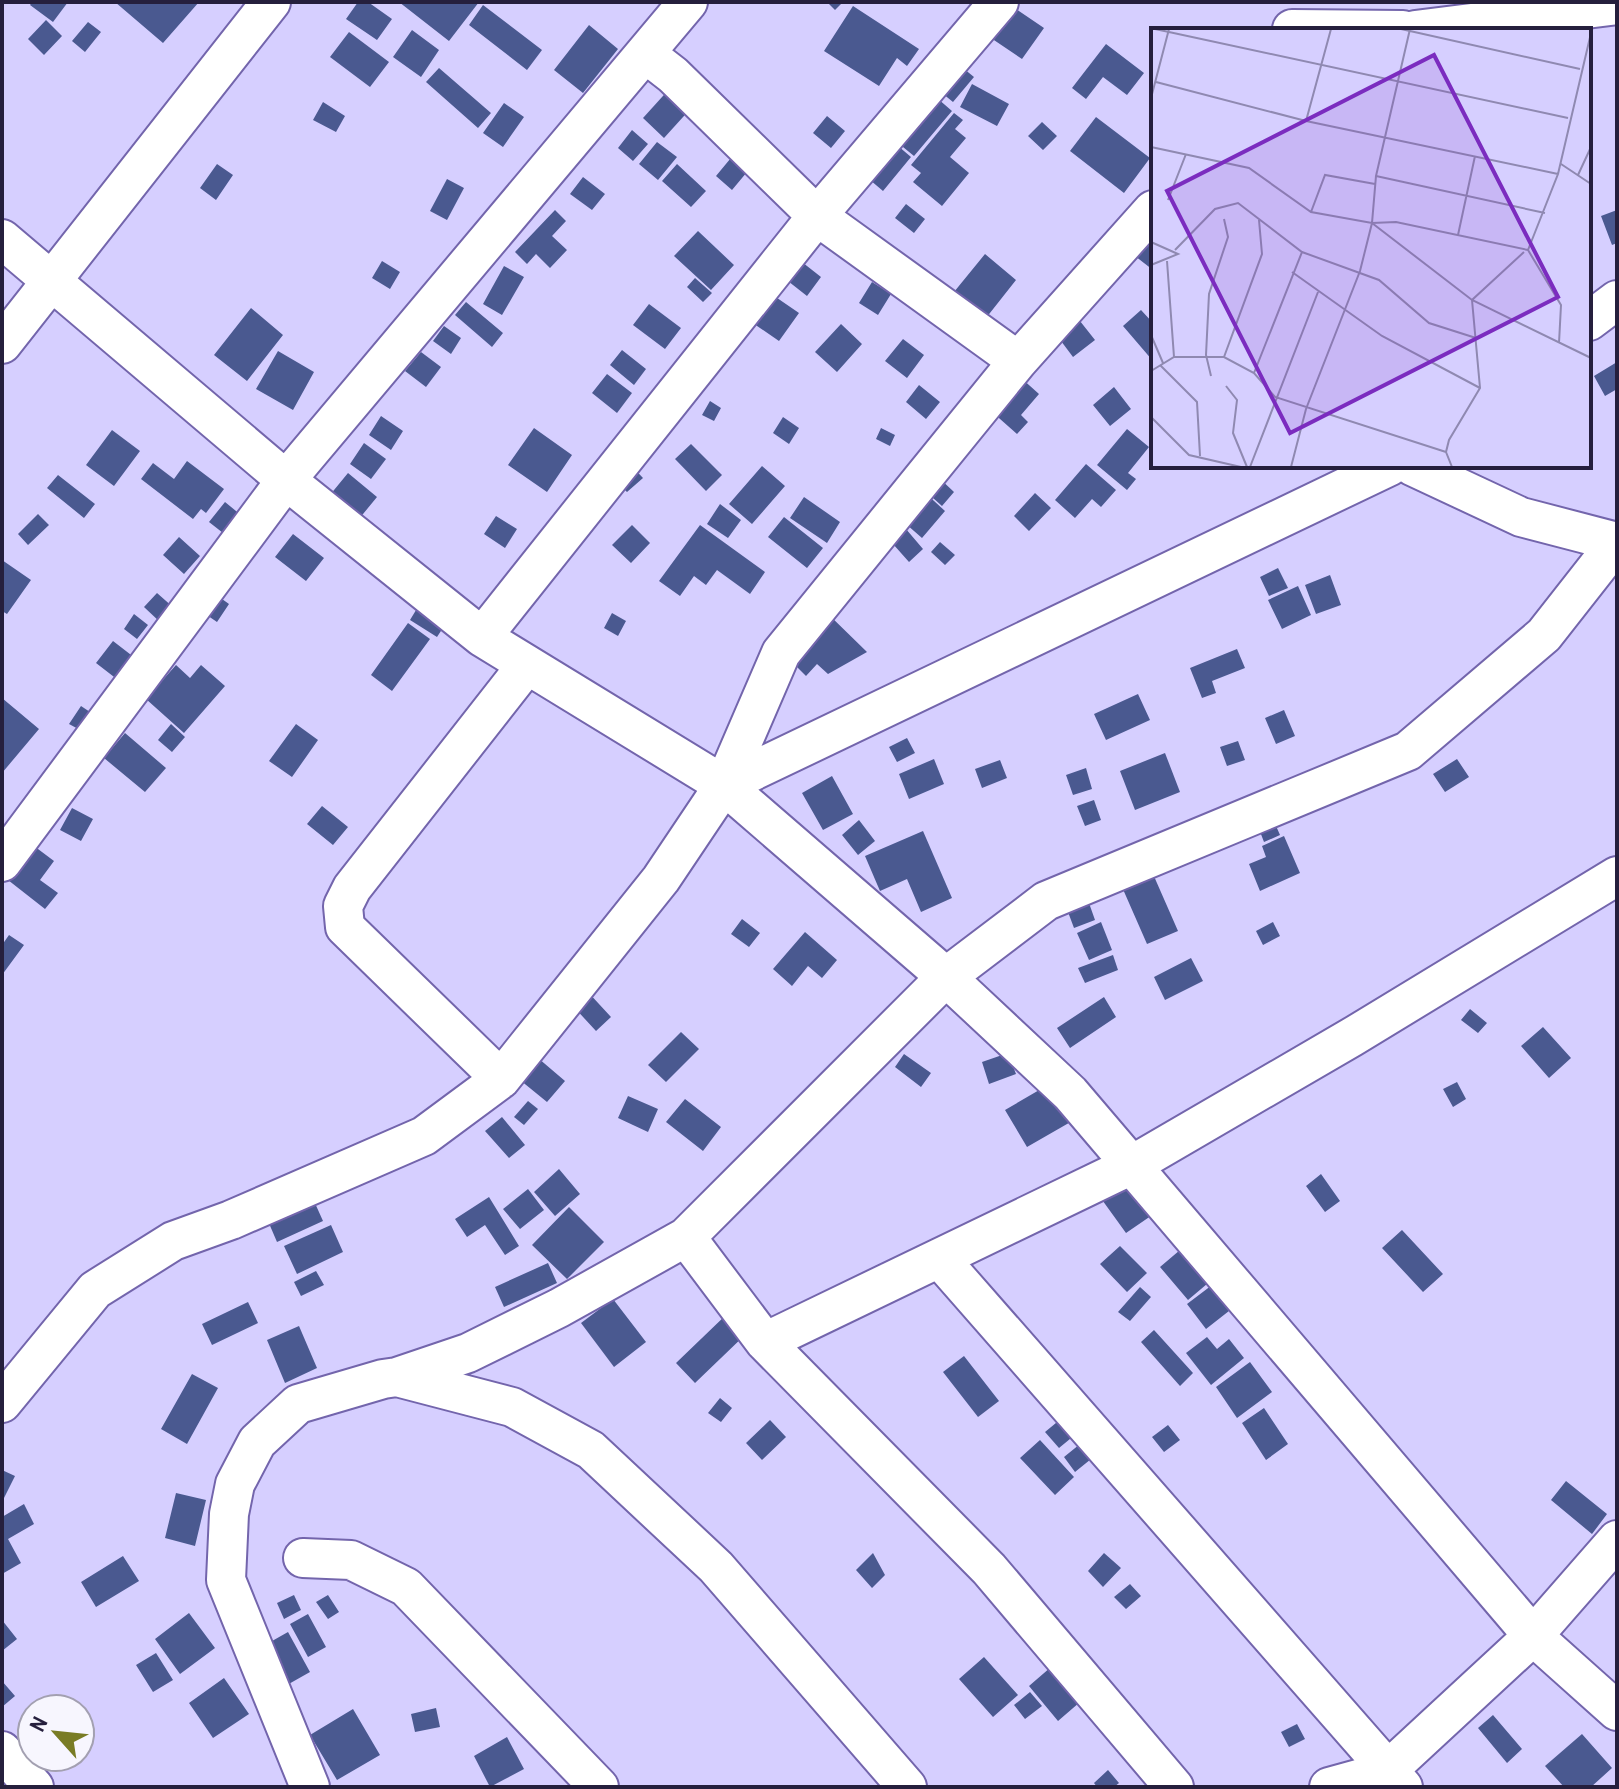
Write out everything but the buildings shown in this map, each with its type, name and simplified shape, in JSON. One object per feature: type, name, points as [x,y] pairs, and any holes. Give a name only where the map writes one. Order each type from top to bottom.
[{"type":"street","points":[[2,344],[271,2]]},
{"type":"street","points":[[2,861],[286,480],[688,2]]},
{"type":"street","points":[[482,637],[817,216],[999,2]]},
{"type":"street","points":[[1431,28],[1617,5]]},
{"type":"street","points":[[1285,20],[1379,28]]},
{"type":"street","points":[[646,54],[673,75],[817,216],[1018,361]]},
{"type":"street","points":[[2,1403],[95,1290],[173,1241],[231,1220],[424,1136],[501,1079],[661,879],[724,785],[781,653],[1018,361],[1151,212]]},
{"type":"street","points":[[2,239],[286,480],[482,637],[724,785],[946,977],[1070,1093],[1533,1636],[1617,1711]]},
{"type":"street","points":[[1591,320],[1617,300]]},
{"type":"street","points":[[724,785],[1386,468]]},
{"type":"street","points":[[310,1787],[226,1580],[229,1514],[235,1484],[257,1442],[298,1404],[397,1377],[468,1353],[559,1308],[686,1237],[946,977],[1046,901],[1408,751],[1544,635],[1617,542],[1521,517],[1416,468]]},
{"type":"street","points":[[501,1079],[345,927],[343,906],[352,888],[526,666]]},
{"type":"street","points":[[765,1342],[1132,1165],[1352,1037],[1617,876]]},
{"type":"street","points":[[686,1237],[765,1342],[989,1569],[1174,1787]]},
{"type":"street","points":[[940,1259],[1395,1779]]},
{"type":"street","points":[[397,1377],[512,1407],[591,1450],[716,1567],[907,1787]]},
{"type":"street","points":[[1329,1787],[1395,1779],[1533,1636],[1617,1540]]},
{"type":"street","points":[[303,1558],[351,1560],[406,1587],[599,1787]]},
{"type":"street","points":[[2,1751],[34,1787]]}]
